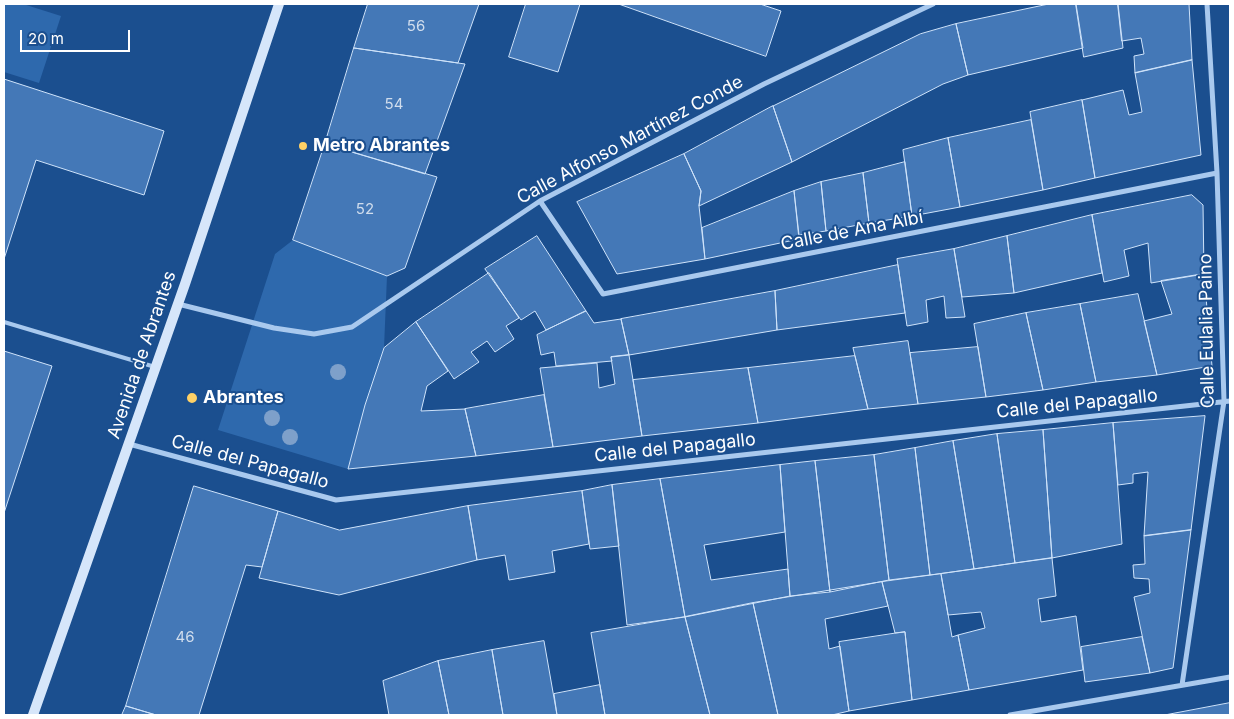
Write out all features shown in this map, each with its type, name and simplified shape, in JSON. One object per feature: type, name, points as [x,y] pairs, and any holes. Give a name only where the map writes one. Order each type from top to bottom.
[{"type":"street","name":"Avenida de Abrantes","points":[[33,715],[178,304],[279,4]]},
{"type":"street","name":"Calle Alfonso Martínez Conde","points":[[178,304],[274,328],[314,334],[352,328],[540,201],[764,84],[933,4]]},
{"type":"street","name":"Calle Eulalia Paino","points":[[1182,684],[1227,401],[1206,4]]},
{"type":"street","name":"Calle de Ana Albí","points":[[540,201],[603,294],[1216,173]]},
{"type":"street","name":"Calle del Papagallo","points":[[128,444],[336,500],[1227,401]]},
{"type":"street","points":[[1010,715],[1182,684],[1230,678]]},
{"type":"lane","points":[[4,322],[156,367]]},
{"type":"shaded area","points":[[4,4],[23,4],[61,16],[39,83],[4,72]]},
{"type":"shaded area","points":[[293,240],[387,276],[384,348],[348,469],[218,430],[275,254]]},
{"type":"building","points":[[368,4],[479,4],[458,63],[354,48]]},
{"type":"building","points":[[526,4],[580,4],[558,72],[509,57]]},
{"type":"building","points":[[619,4],[760,4],[781,11],[766,56]]},
{"type":"building","points":[[1049,4],[1076,4],[1083,48],[968,75],[956,24]]},
{"type":"building","points":[[1076,4],[1118,4],[1123,48],[1084,57]]},
{"type":"building","points":[[1118,4],[1189,4],[1192,60],[1135,73],[1134,56],[1144,54],[1141,38],[1122,41]]},
{"type":"building","points":[[956,24],[968,75],[943,84],[792,162],[773,106],[920,34]]},
{"type":"building","points":[[354,48],[465,64],[425,174],[325,144]]},
{"type":"building","points":[[1192,60],[1201,155],[1095,178],[1082,100],[1123,90],[1129,115],[1142,112],[1135,73]]},
{"type":"building","points":[[4,79],[164,131],[144,195],[36,160],[4,259]]},
{"type":"building","points":[[1082,100],[1095,178],[1043,190],[1030,112]]},
{"type":"building","points":[[773,106],[792,162],[699,206],[701,191],[684,154]]},
{"type":"building","points":[[1031,120],[1043,190],[960,207],[948,138]]},
{"type":"building","points":[[948,138],[960,207],[912,216],[903,150]]},
{"type":"building","points":[[325,144],[437,177],[405,268],[387,276],[293,240]]},
{"type":"building","points":[[684,154],[701,191],[699,206],[705,259],[617,274],[577,202]]},
{"type":"building","points":[[905,162],[912,216],[869,223],[863,173]]},
{"type":"building","points":[[863,173],[869,223],[826,231],[821,182]]},
{"type":"building","points":[[821,182],[826,231],[799,235],[794,191]]},
{"type":"building","points":[[794,191],[799,239],[705,259],[702,228]]},
{"type":"building","points":[[1192,195],[1203,205],[1204,274],[1151,283],[1148,243],[1124,250],[1129,276],[1104,282],[1092,215]]},
{"type":"building","points":[[1092,215],[1102,273],[1014,293],[1007,236]]},
{"type":"building","points":[[537,236],[586,311],[546,330],[535,311],[521,320],[485,269]]},
{"type":"building","points":[[1007,236],[1014,293],[962,297],[954,249]]},
{"type":"building","points":[[954,249],[965,317],[946,318],[944,296],[926,300],[928,322],[907,326],[897,259]]},
{"type":"building","points":[[898,265],[905,313],[777,330],[775,291]]},
{"type":"building","points":[[489,273],[519,318],[506,326],[514,339],[495,352],[487,341],[471,352],[479,362],[454,379],[416,322]]},
{"type":"building","points":[[1204,274],[1212,366],[1157,375],[1144,321],[1172,314],[1161,281]]},
{"type":"building","points":[[775,291],[777,330],[629,355],[621,319]]},
{"type":"building","points":[[1138,294],[1157,375],[1096,382],[1080,304]]},
{"type":"building","points":[[1080,304],[1096,382],[1043,390],[1026,313]]},
{"type":"building","points":[[586,311],[594,323],[621,319],[629,355],[611,357],[612,361],[556,366],[554,352],[541,355],[537,335]]},
{"type":"building","points":[[1026,313],[1043,390],[986,397],[974,324]]},
{"type":"building","points":[[416,322],[448,371],[427,386],[421,411],[465,409],[476,456],[348,469],[365,405],[384,348]]},
{"type":"building","points":[[908,341],[918,404],[868,409],[853,348]]},
{"type":"building","points":[[978,347],[986,397],[918,404],[910,353]]},
{"type":"building","points":[[4,351],[52,366],[4,513]]},
{"type":"building","points":[[629,355],[642,436],[553,447],[540,368],[597,363],[599,388],[615,384],[611,357]]},
{"type":"building","points":[[855,356],[868,409],[758,423],[748,368]]},
{"type":"building","points":[[748,368],[758,423],[642,436],[633,380]]},
{"type":"building","points":[[544,395],[553,447],[476,456],[465,409]]},
{"type":"building","points":[[1205,416],[1191,530],[1144,536],[1148,472],[1133,474],[1133,483],[1118,485],[1113,423]]},
{"type":"building","points":[[1113,423],[1122,544],[1052,558],[1043,430]]},
{"type":"building","points":[[1043,430],[1052,558],[1015,563],[997,434]]},
{"type":"building","points":[[997,434],[1015,563],[974,569],[953,441]]},
{"type":"building","points":[[953,441],[974,569],[930,575],[915,448]]},
{"type":"building","points":[[915,448],[930,575],[889,580],[874,455]]},
{"type":"building","points":[[874,455],[889,580],[830,592],[815,461]]},
{"type":"building","points":[[815,461],[830,592],[790,596],[780,465]]},
{"type":"building","points":[[780,465],[785,532],[704,545],[711,580],[788,569],[790,596],[685,617],[660,479]]},
{"type":"building","points":[[660,479],[685,617],[627,625],[612,485]]},
{"type":"building","points":[[612,485],[619,546],[590,549],[582,491]]},
{"type":"building","points":[[194,486],[278,511],[262,567],[246,565],[199,715],[156,715],[126,706]]},
{"type":"building","points":[[582,491],[589,544],[552,551],[555,572],[509,580],[505,555],[477,560],[468,506]]},
{"type":"building","points":[[468,506],[477,560],[339,595],[259,578],[278,511],[339,530]]},
{"type":"building","points":[[1191,530],[1173,668],[1150,673],[1134,597],[1150,593],[1149,579],[1134,578],[1133,565],[1145,564],[1144,536]]},
{"type":"building","points":[[1052,558],[1056,596],[1038,599],[1041,622],[1076,616],[1083,670],[969,690],[958,635],[985,628],[981,612],[948,615],[941,574]]},
{"type":"building","points":[[941,574],[952,637],[958,635],[969,690],[912,700],[905,632],[895,633],[882,582]]},
{"type":"building","points":[[882,582],[888,606],[825,619],[829,649],[840,646],[849,711],[832,715],[778,715],[753,603]]},
{"type":"building","points":[[753,603],[778,715],[710,715],[685,617]]},
{"type":"building","points":[[685,617],[710,715],[605,715],[591,633]]},
{"type":"building","points":[[905,632],[912,700],[849,711],[839,642]]},
{"type":"building","points":[[1142,637],[1150,673],[1085,682],[1081,647]]},
{"type":"building","points":[[544,641],[557,715],[503,715],[492,650]]},
{"type":"building","points":[[492,650],[503,715],[449,715],[438,661]]},
{"type":"building","points":[[438,661],[449,715],[389,715],[383,681]]},
{"type":"building","points":[[600,685],[605,715],[557,715],[554,694]]},
{"type":"building","points":[[1230,703],[1230,715],[1165,715]]},
{"type":"building","points":[[126,706],[156,715],[122,715]]},
{"type":"place","name":"Metro Abrantes","points":[[303,146]]},
{"type":"place","name":"Abrantes","points":[[192,398]]}]
